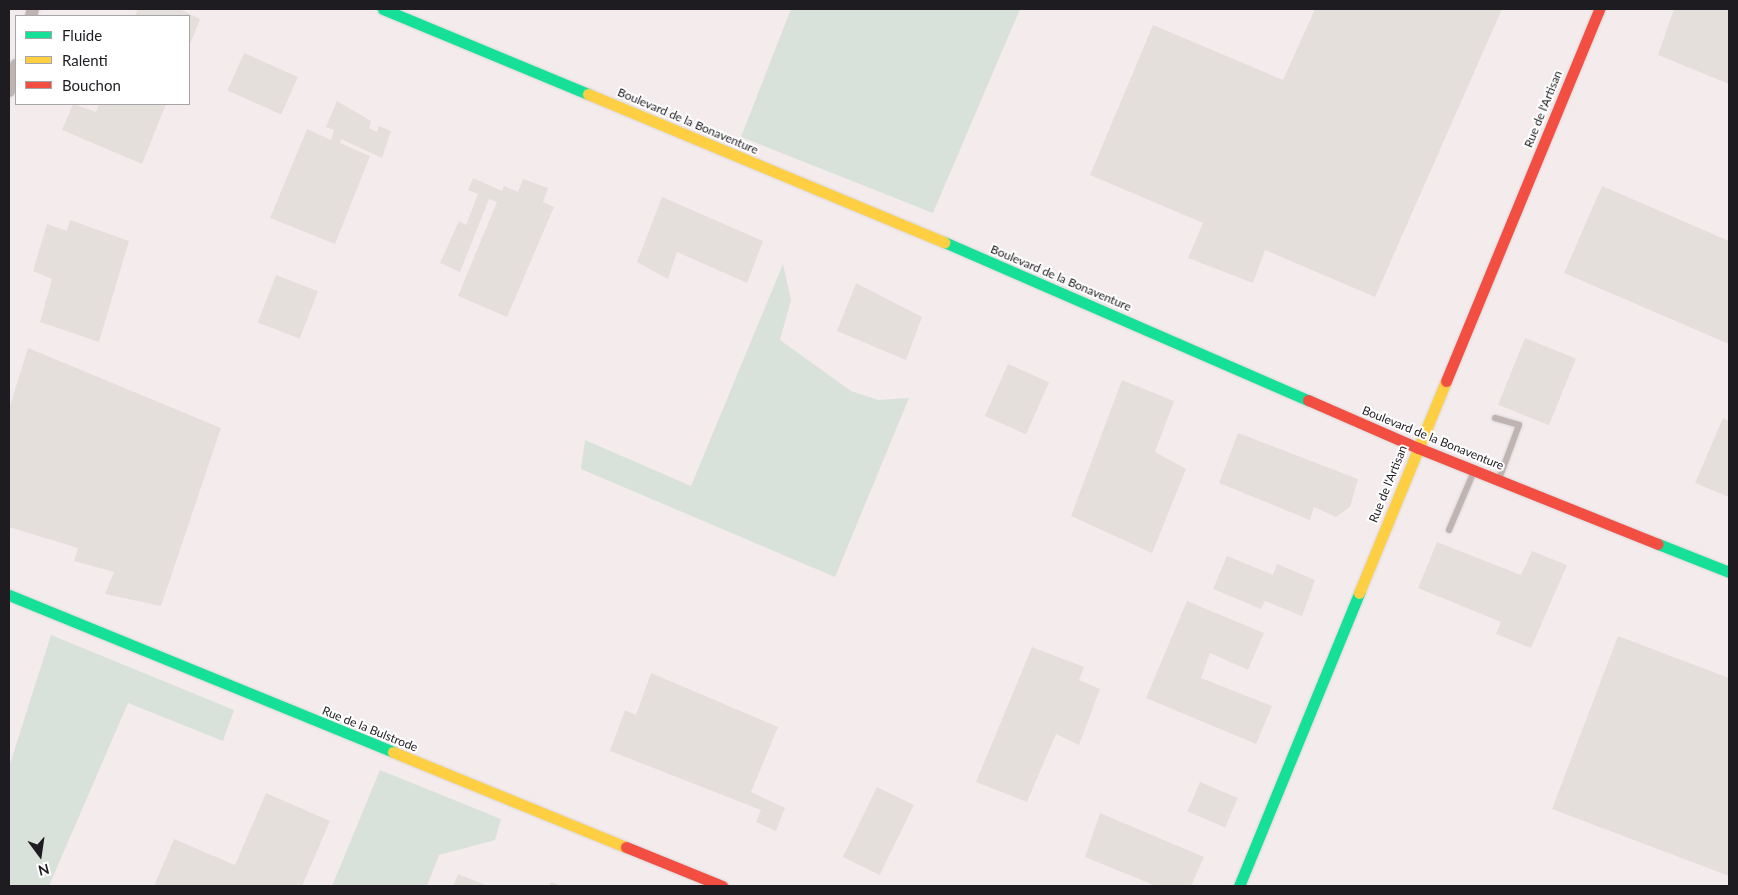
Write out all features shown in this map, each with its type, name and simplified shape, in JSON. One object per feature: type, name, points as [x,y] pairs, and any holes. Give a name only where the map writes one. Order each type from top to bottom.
[{"type":"street","name":"Boulevard de la Bonaventure","points":[[383,9],[930,236],[1418,448],[1729,572]]},
{"type":"street","name":"Rue de l'Artisan","points":[[1239,886],[1599,9]]},
{"type":"street","points":[[9,91],[15,69]]},
{"type":"street","name":"Rue de la Bulstrode","points":[[9,595],[722,886]]},
{"type":"lane","points":[[1495,418],[1519,425],[1499,480]]},
{"type":"lane","points":[[1449,530],[1474,470]]},
{"type":"shaded area","points":[[9,9],[1729,9],[1729,886],[9,886]]},
{"type":"shaded area","points":[[791,9],[1020,9],[933,213],[741,137]]},
{"type":"shaded area","points":[[783,264],[791,300],[780,340],[851,391],[878,400],[909,398],[835,577],[581,469],[585,440],[691,486]]},
{"type":"shaded area","points":[[51,635],[234,710],[223,741],[128,703],[49,886],[9,886],[9,767]]},
{"type":"shaded area","points":[[380,770],[501,819],[495,840],[439,855],[427,886],[332,886]]},
{"type":"building","points":[[138,9],[180,9],[200,19],[190,44],[190,15],[135,15]]},
{"type":"building","points":[[1315,9],[1502,9],[1375,297],[1265,250],[1253,283],[1188,258],[1203,223],[1090,175],[1153,25],[1283,80]]},
{"type":"building","points":[[1674,9],[1729,9],[1729,84],[1658,55]]},
{"type":"building","points":[[244,53],[298,77],[281,114],[227,90]]},
{"type":"building","points":[[337,101],[371,121],[369,128],[377,132],[379,126],[391,131],[382,158],[341,139],[340,143],[370,156],[335,244],[270,218],[307,129],[331,140],[334,130],[326,127]]},
{"type":"building","points":[[73,105],[96,112],[99,105],[166,105],[142,164],[62,130]]},
{"type":"building","points":[[473,178],[502,191],[504,186],[518,192],[523,179],[548,188],[543,202],[554,207],[507,317],[458,296],[497,202],[489,199],[460,272],[440,263],[459,221],[466,225],[478,194],[468,190]]},
{"type":"building","points":[[1602,186],[1729,241],[1729,344],[1564,273]]},
{"type":"building","points":[[662,197],[763,241],[747,283],[677,252],[668,279],[637,262]]},
{"type":"building","points":[[70,220],[129,241],[99,342],[40,322],[52,279],[33,271],[47,224],[67,231]]},
{"type":"building","points":[[276,275],[318,291],[300,339],[258,323]]},
{"type":"building","points":[[856,283],[922,317],[906,360],[837,331]]},
{"type":"building","points":[[1525,338],[1576,359],[1549,425],[1498,405]]},
{"type":"building","points":[[28,348],[221,428],[161,606],[105,594],[114,572],[74,561],[78,548],[9,527],[9,409]]},
{"type":"building","points":[[1008,364],[1049,382],[1026,434],[985,416]]},
{"type":"building","points":[[1122,380],[1174,401],[1155,452],[1186,469],[1152,553],[1071,516]]},
{"type":"building","points":[[1723,418],[1729,421],[1729,497],[1695,483]]},
{"type":"building","points":[[1238,433],[1358,479],[1350,507],[1336,517],[1314,507],[1310,520],[1219,483]]},
{"type":"building","points":[[1437,542],[1521,575],[1532,551],[1567,565],[1531,648],[1496,634],[1501,622],[1418,588]]},
{"type":"building","points":[[1227,556],[1273,575],[1277,564],[1315,580],[1302,616],[1265,601],[1261,609],[1213,589]]},
{"type":"building","points":[[1187,601],[1264,633],[1248,670],[1210,653],[1201,678],[1272,706],[1256,744],[1146,698]]},
{"type":"building","points":[[1618,636],[1729,678],[1729,876],[1552,809]]},
{"type":"building","points":[[1032,647],[1084,667],[1079,680],[1100,689],[1079,745],[1056,734],[1027,802],[976,782]]},
{"type":"building","points":[[651,673],[778,727],[751,792],[785,808],[776,831],[756,822],[761,810],[610,751],[625,710],[636,715]]},
{"type":"building","points":[[1200,782],[1238,798],[1225,827],[1187,811]]},
{"type":"building","points":[[877,787],[914,805],[880,875],[843,857]]},
{"type":"building","points":[[266,793],[330,821],[302,886],[154,886],[174,839],[235,865]]},
{"type":"building","points":[[1100,813],[1204,857],[1191,886],[1156,886],[1085,857]]},
{"type":"building","points":[[458,874],[488,886],[453,886]]},
{"type":"building","points":[[551,882],[561,886],[549,886]]},
{"type":"traffic: fast","points":[[383,9],[588,94]]},
{"type":"traffic: fast","points":[[944,242],[1308,400]]},
{"type":"traffic: fast","points":[[1658,544],[1729,572]]},
{"type":"traffic: fast","points":[[1239,886],[1359,593]]},
{"type":"traffic: fast","points":[[9,595],[393,752]]},
{"type":"traffic: slow","points":[[588,94],[944,242]]},
{"type":"traffic: slow","points":[[1359,593],[1446,381]]},
{"type":"traffic: slow","points":[[393,752],[626,847]]},
{"type":"traffic: jam","points":[[1446,381],[1599,9]]},
{"type":"traffic: jam","points":[[1308,400],[1418,448],[1658,544]]},
{"type":"traffic: jam","points":[[626,847],[722,886]]}]
